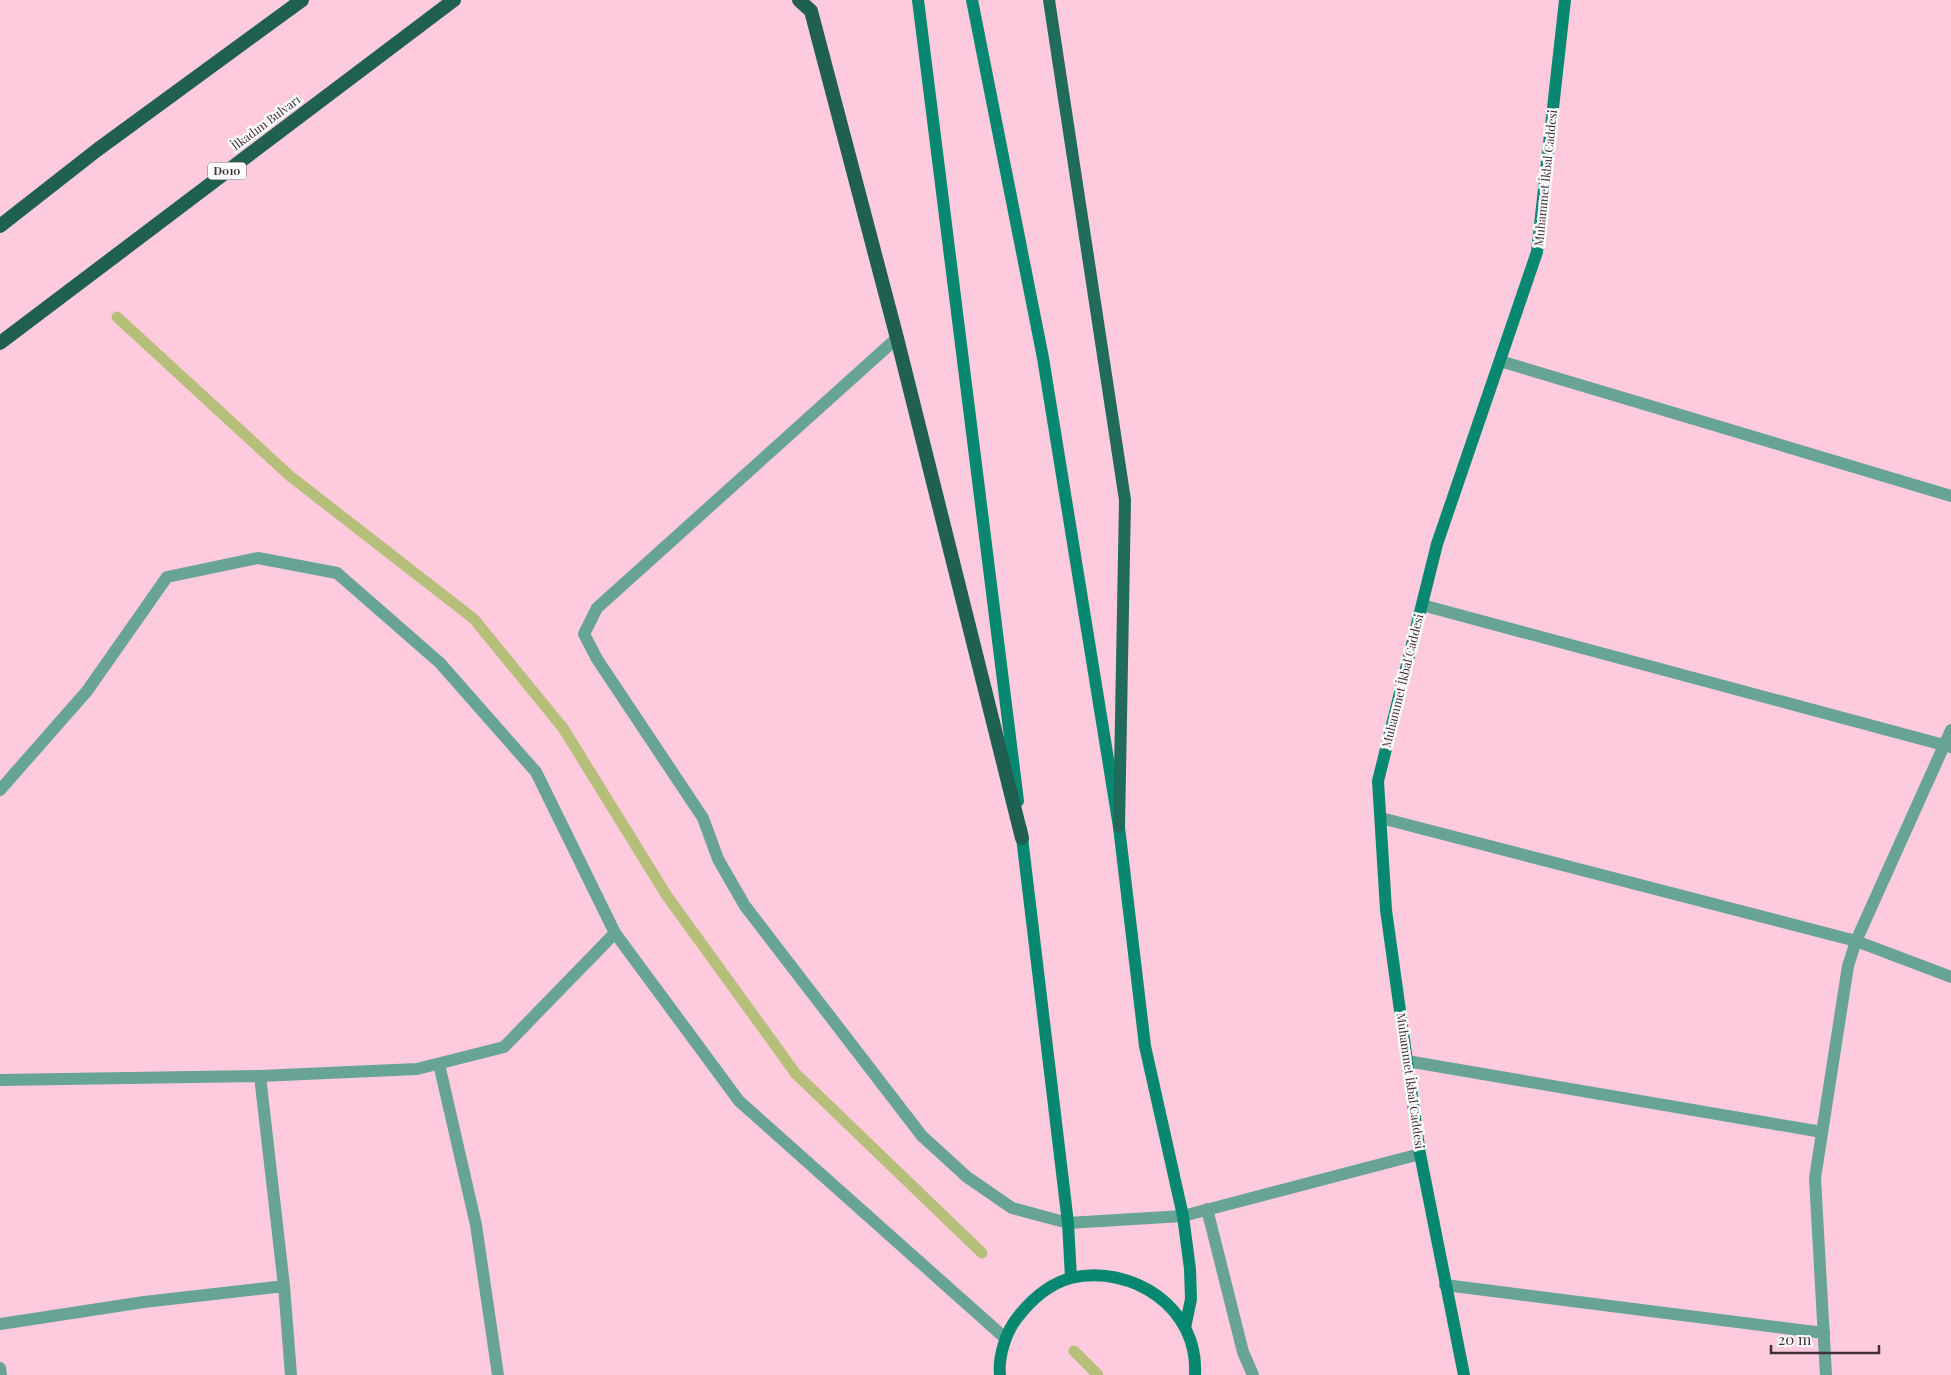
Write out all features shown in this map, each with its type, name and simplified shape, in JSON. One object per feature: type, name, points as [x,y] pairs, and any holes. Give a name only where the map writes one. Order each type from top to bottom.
[{"type":"highway","points":[[0,226],[97,150],[302,0]]},
{"type":"highway","name":"İlkadım Bulvarı","points":[[0,342],[454,0]]},
{"type":"highway","points":[[799,0],[811,11],[897,338],[1022,838]]},
{"type":"main road","points":[[918,0],[1022,838],[1068,1223],[1071,1278]]},
{"type":"main road","points":[[972,0],[1043,358],[1119,827],[1145,1046],[1183,1216],[1190,1269],[1191,1299],[1185,1328]]},
{"type":"main road","points":[[1049,0],[1126,500],[1119,827]]},
{"type":"main road","name":"Muhammet İkbal Caddesi","points":[[1464,1375],[1420,1154],[1386,910],[1378,781],[1436,544],[1538,252],[1565,0]]},
{"type":"main road","points":[[998,1373],[1005,1338],[1014,1322],[1038,1295],[1053,1285],[1071,1278],[1104,1275],[1137,1283],[1165,1301],[1185,1328],[1192,1346],[1198,1372]]},
{"type":"street","points":[[897,338],[597,608],[584,634],[597,659],[703,818],[718,859],[745,906],[922,1136],[966,1177],[1012,1208],[1068,1223],[1183,1216],[1420,1154]]},
{"type":"street","points":[[1500,361],[1951,496]]},
{"type":"street","points":[[0,790],[87,691],[167,577],[258,558],[338,573],[440,663],[536,772],[615,933],[739,1101],[1005,1338]]},
{"type":"street","points":[[1422,605],[1948,746]]},
{"type":"street","points":[[1826,1375],[1815,1178],[1848,966],[1856,941],[1948,746],[1951,730]]},
{"type":"street","points":[[1381,818],[1856,941],[1951,976]]},
{"type":"street","points":[[0,1080],[260,1076],[418,1069],[439,1064],[504,1047],[615,933]]},
{"type":"street","points":[[1407,1061],[1822,1132]]},
{"type":"street","points":[[439,1064],[476,1225],[498,1375]]},
{"type":"street","points":[[260,1076],[284,1286],[291,1375]]},
{"type":"street","points":[[1207,1209],[1244,1352],[1253,1375]]},
{"type":"street","points":[[1445,1285],[1824,1332]]},
{"type":"street","points":[[0,1324],[144,1302],[284,1286]]},
{"type":"street","points":[[0,1368],[1,1375]]},
{"type":"waterway","points":[[117,317],[290,476],[474,619],[563,728],[667,896],[796,1074],[982,1253]]},
{"type":"waterway","points":[[1074,1351],[1098,1375]]}]
